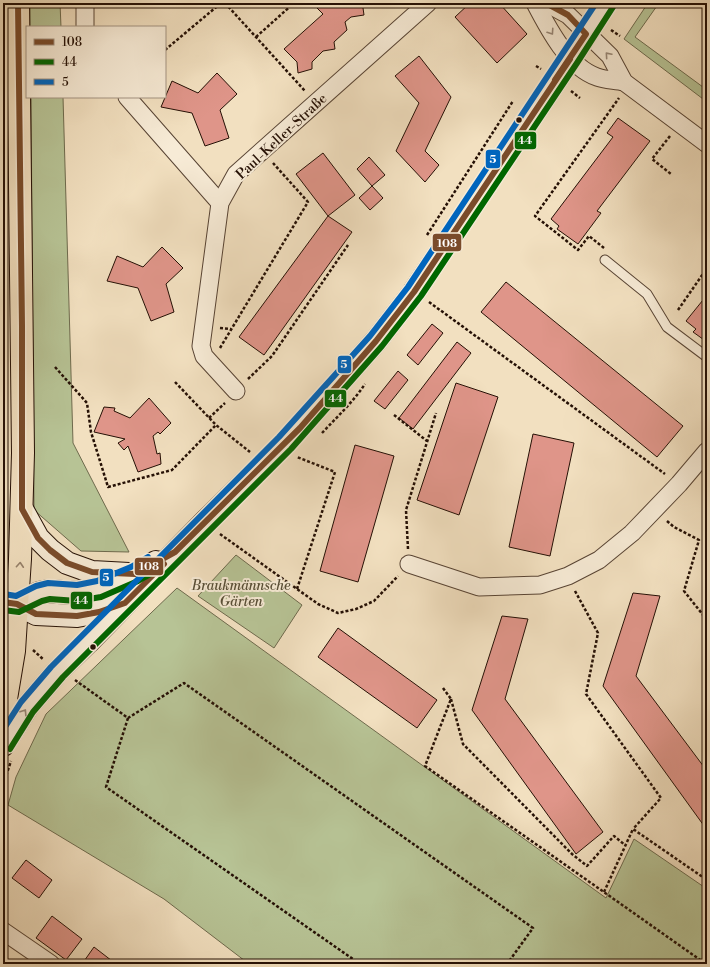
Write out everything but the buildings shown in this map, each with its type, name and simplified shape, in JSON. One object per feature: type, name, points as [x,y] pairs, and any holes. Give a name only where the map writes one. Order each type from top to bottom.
[{"type":"main road","points":[[3,717],[14,651],[10,603],[20,559],[22,509],[22,326],[18,3]]},
{"type":"main road","points":[[3,745],[27,707],[57,672],[285,443],[371,347],[414,292],[606,3]]},
{"type":"main road","points":[[22,509],[38,538],[50,550],[67,563],[92,572],[135,574]]},
{"type":"main road","points":[[10,603],[49,591],[77,593],[99,589],[135,574],[175,552]]},
{"type":"main road","points":[[10,603],[36,614],[77,616],[99,612],[125,603]]},
{"type":"street","points":[[85,3],[85,26]]},
{"type":"street","name":"Paul-Keller-Straße","points":[[236,391],[204,356],[201,346],[220,203],[236,174],[428,3]]},
{"type":"street","points":[[535,3],[551,31],[570,59],[597,78],[626,83]]},
{"type":"street","points":[[546,3],[568,15],[610,56],[626,83],[707,144]]},
{"type":"street","points":[[128,98],[220,203]]},
{"type":"street","points":[[409,564],[479,588],[540,585],[568,576],[599,560],[632,533],[679,484],[707,451]]},
{"type":"street","points":[[3,931],[51,964]]},
{"type":"lane","points":[[605,260],[647,294],[668,327],[707,357]]},
{"type":"path","points":[[166,49],[221,3]]},
{"type":"path","points":[[225,3],[316,103]]},
{"type":"path","points":[[256,37],[294,3]]},
{"type":"path","points":[[604,249],[589,236],[578,250],[535,216],[626,83]]},
{"type":"path","points":[[425,238],[513,101]]},
{"type":"path","points":[[672,174],[652,159],[679,124]]},
{"type":"path","points":[[211,363],[308,202],[262,151]]},
{"type":"path","points":[[210,418],[272,356],[348,245]]},
{"type":"path","points":[[678,310],[707,268]]},
{"type":"path","points":[[425,299],[679,484]]},
{"type":"path","points":[[55,367],[87,403],[91,432],[108,487],[172,470],[216,425]]},
{"type":"path","points":[[175,382],[216,425],[250,453],[255,448]]},
{"type":"path","points":[[206,521],[217,532],[318,604],[338,613],[356,609],[374,601],[409,564],[406,510],[436,413]]},
{"type":"path","points":[[394,415],[428,441]]},
{"type":"path","points":[[285,443],[298,457],[335,472],[297,589]]},
{"type":"path","points":[[654,509],[674,527],[699,540],[684,591],[707,620]]},
{"type":"path","points":[[568,576],[598,632],[586,694],[661,798],[633,829],[604,892]]},
{"type":"path","points":[[71,677],[128,718]]},
{"type":"path","points":[[360,964],[106,787],[128,718],[184,683],[533,928],[507,964]]},
{"type":"path","points":[[443,688],[451,699],[464,744],[572,854],[587,866],[614,836],[625,845]]},
{"type":"path","points":[[451,699],[425,766],[705,964]]},
{"type":"path","points":[[633,829],[707,880]]},
{"type":"green space","points":[[30,3],[60,3],[61,26],[30,26]]},
{"type":"green space","points":[[648,3],[659,3],[635,37],[707,90],[707,102],[624,39]]},
{"type":"green space","points":[[31,98],[63,98],[73,443],[129,552],[81,551],[34,510]]},
{"type":"green space","name":"Braukmännsche Gärten","points":[[236,555],[302,605],[274,648],[198,596]]},
{"type":"green space","points":[[177,588],[606,898],[634,839],[707,889],[707,964],[249,964],[164,899],[8,805],[16,777],[46,714]]},
{"type":"transit line","name":"108","points":[[18,3],[22,326],[22,509],[38,538],[50,550],[67,563],[92,572],[135,574],[175,552],[300,428],[376,341],[414,292],[570,59]]},
{"type":"transit line","name":"108","points":[[546,3],[568,15],[586,34],[555,80]]},
{"type":"transit line","name":"5","points":[[3,730],[21,702],[51,667],[279,437],[370,336],[408,287],[596,3]]},
{"type":"transit line","name":"44","points":[[10,749],[33,712],[63,677],[291,449],[382,346],[421,296],[613,7]]},
{"type":"transit line","name":"5","points":[[4,594],[16,596],[36,586],[48,583],[77,585],[97,581],[131,567],[148,557]]},
{"type":"transit line","name":"108","points":[[3,602],[17,604],[36,614],[77,616],[99,612],[125,603],[164,564]]},
{"type":"transit line","name":"44","points":[[3,610],[19,612],[42,601],[50,599],[77,601],[101,597],[138,581],[156,571]]}]
